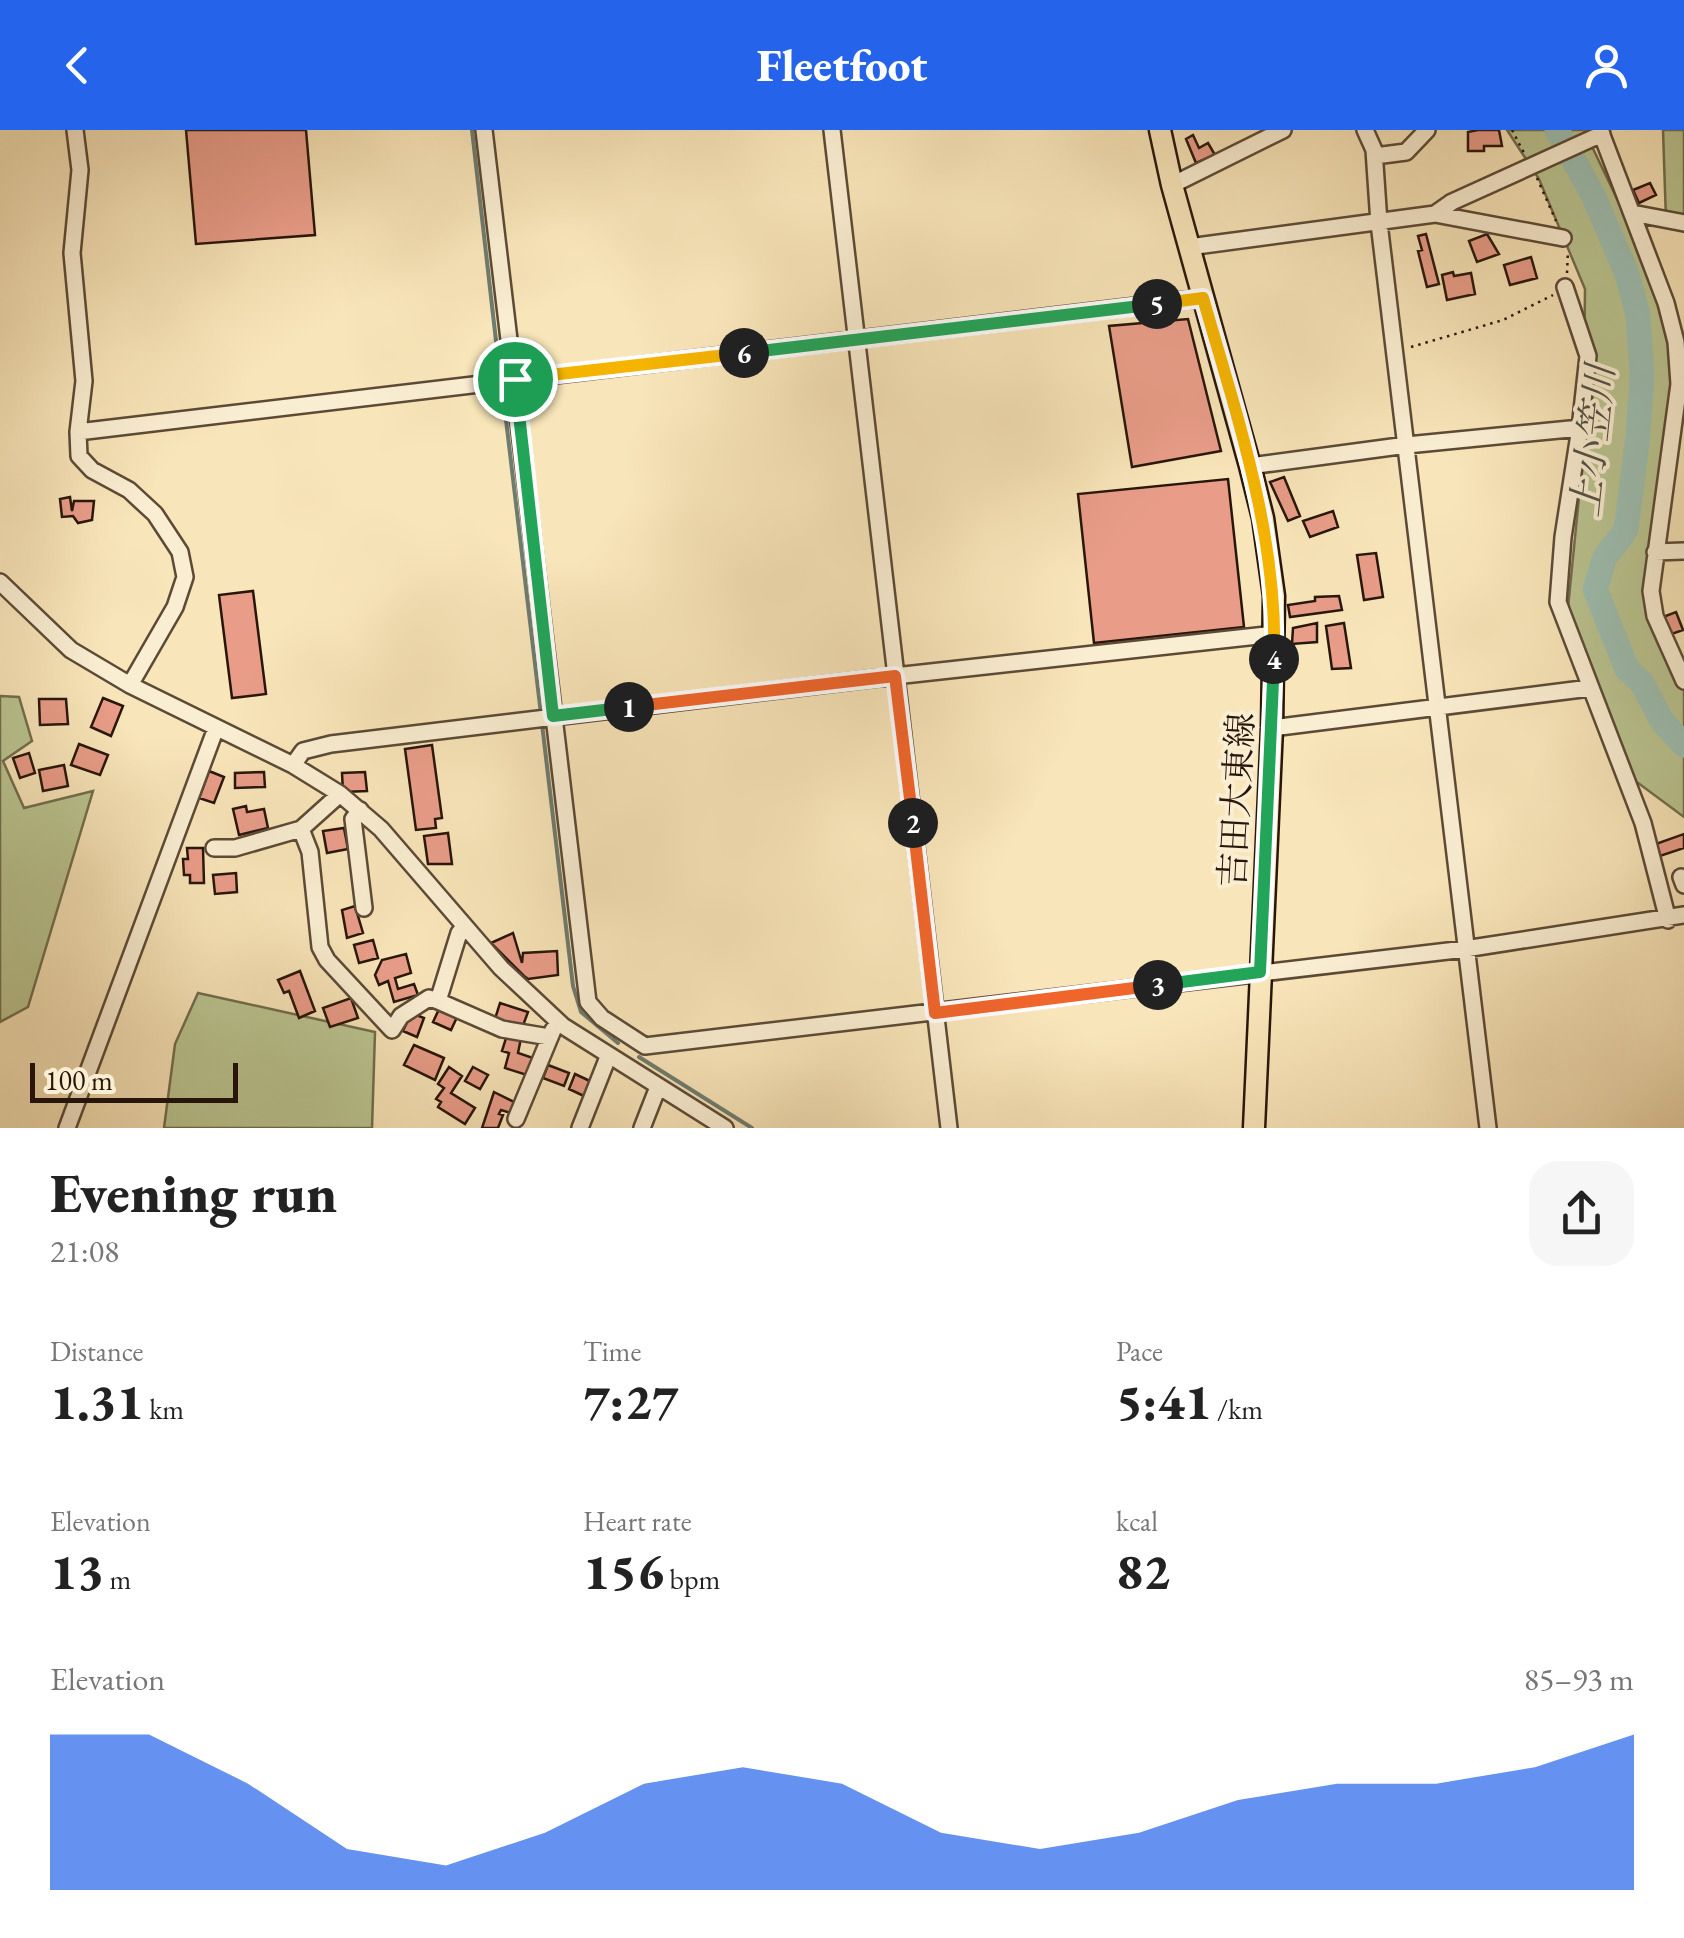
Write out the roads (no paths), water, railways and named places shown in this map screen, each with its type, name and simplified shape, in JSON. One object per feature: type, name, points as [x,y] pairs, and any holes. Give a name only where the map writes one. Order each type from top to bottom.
[{"type":"main road","name":"吉田大東線","points":[[1160,130],[1269,550],[1275,634],[1254,1128]]},
{"type":"street","points":[[75,130],[80,170],[72,253],[84,381],[79,456],[92,470],[129,490],[155,514],[180,552],[185,577],[176,607],[130,686]]},
{"type":"street","points":[[484,130],[505,380],[545,717],[588,1002],[602,1018],[645,1046],[1465,949],[1675,920],[1643,823],[1558,602],[1588,356],[1565,286]]},
{"type":"street","points":[[832,130],[948,1128]]},
{"type":"street","points":[[1172,186],[1282,130]]},
{"type":"street","points":[[1365,130],[1375,156],[1379,223],[1488,1128]]},
{"type":"street","points":[[1375,156],[1406,152],[1427,130]]},
{"type":"street","points":[[1435,214],[1452,202],[1597,134],[1632,213],[1666,303],[1676,342],[1678,370],[1651,591],[1654,616],[1684,681]]},
{"type":"street","points":[[1632,213],[1684,223]]},
{"type":"street","points":[[1190,247],[1435,214],[1564,238]]},
{"type":"street","points":[[78,432],[1203,298]]},
{"type":"street","points":[[1250,466],[1580,428]]},
{"type":"street","points":[[1655,552],[1684,552]]},
{"type":"street","points":[[0,582],[71,650],[130,686],[293,765],[340,794],[381,829],[501,968],[558,1022],[724,1128]]},
{"type":"street","points":[[293,765],[303,751],[315,746],[1275,634]]},
{"type":"street","points":[[1272,728],[1590,688]]},
{"type":"street","points":[[67,1128],[216,728]]},
{"type":"street","points":[[214,848],[251,844],[301,829],[340,794]]},
{"type":"street","points":[[360,810],[353,818],[364,908]]},
{"type":"street","points":[[301,829],[310,852],[320,948],[392,1030],[402,1016],[429,998],[502,1029],[549,1037]]},
{"type":"street","points":[[438,1000],[464,926]]},
{"type":"street","points":[[516,1119],[558,1022]]},
{"type":"street","points":[[580,1128],[614,1060],[636,1040]]},
{"type":"street","points":[[642,1128],[658,1087]]},
{"type":"waterway","points":[[472,130],[500,376]]},
{"type":"waterway","name":"上小笠川","points":[[1557,130],[1593,195],[1627,274],[1638,315],[1642,376],[1626,530],[1605,557],[1595,589],[1627,669],[1642,683],[1662,721],[1684,745]]},
{"type":"waterway","points":[[502,386],[541,714]]},
{"type":"waterway","points":[[542,724],[573,986],[581,1012],[618,1043]]},
{"type":"waterway","points":[[639,1057],[752,1128]]}]
